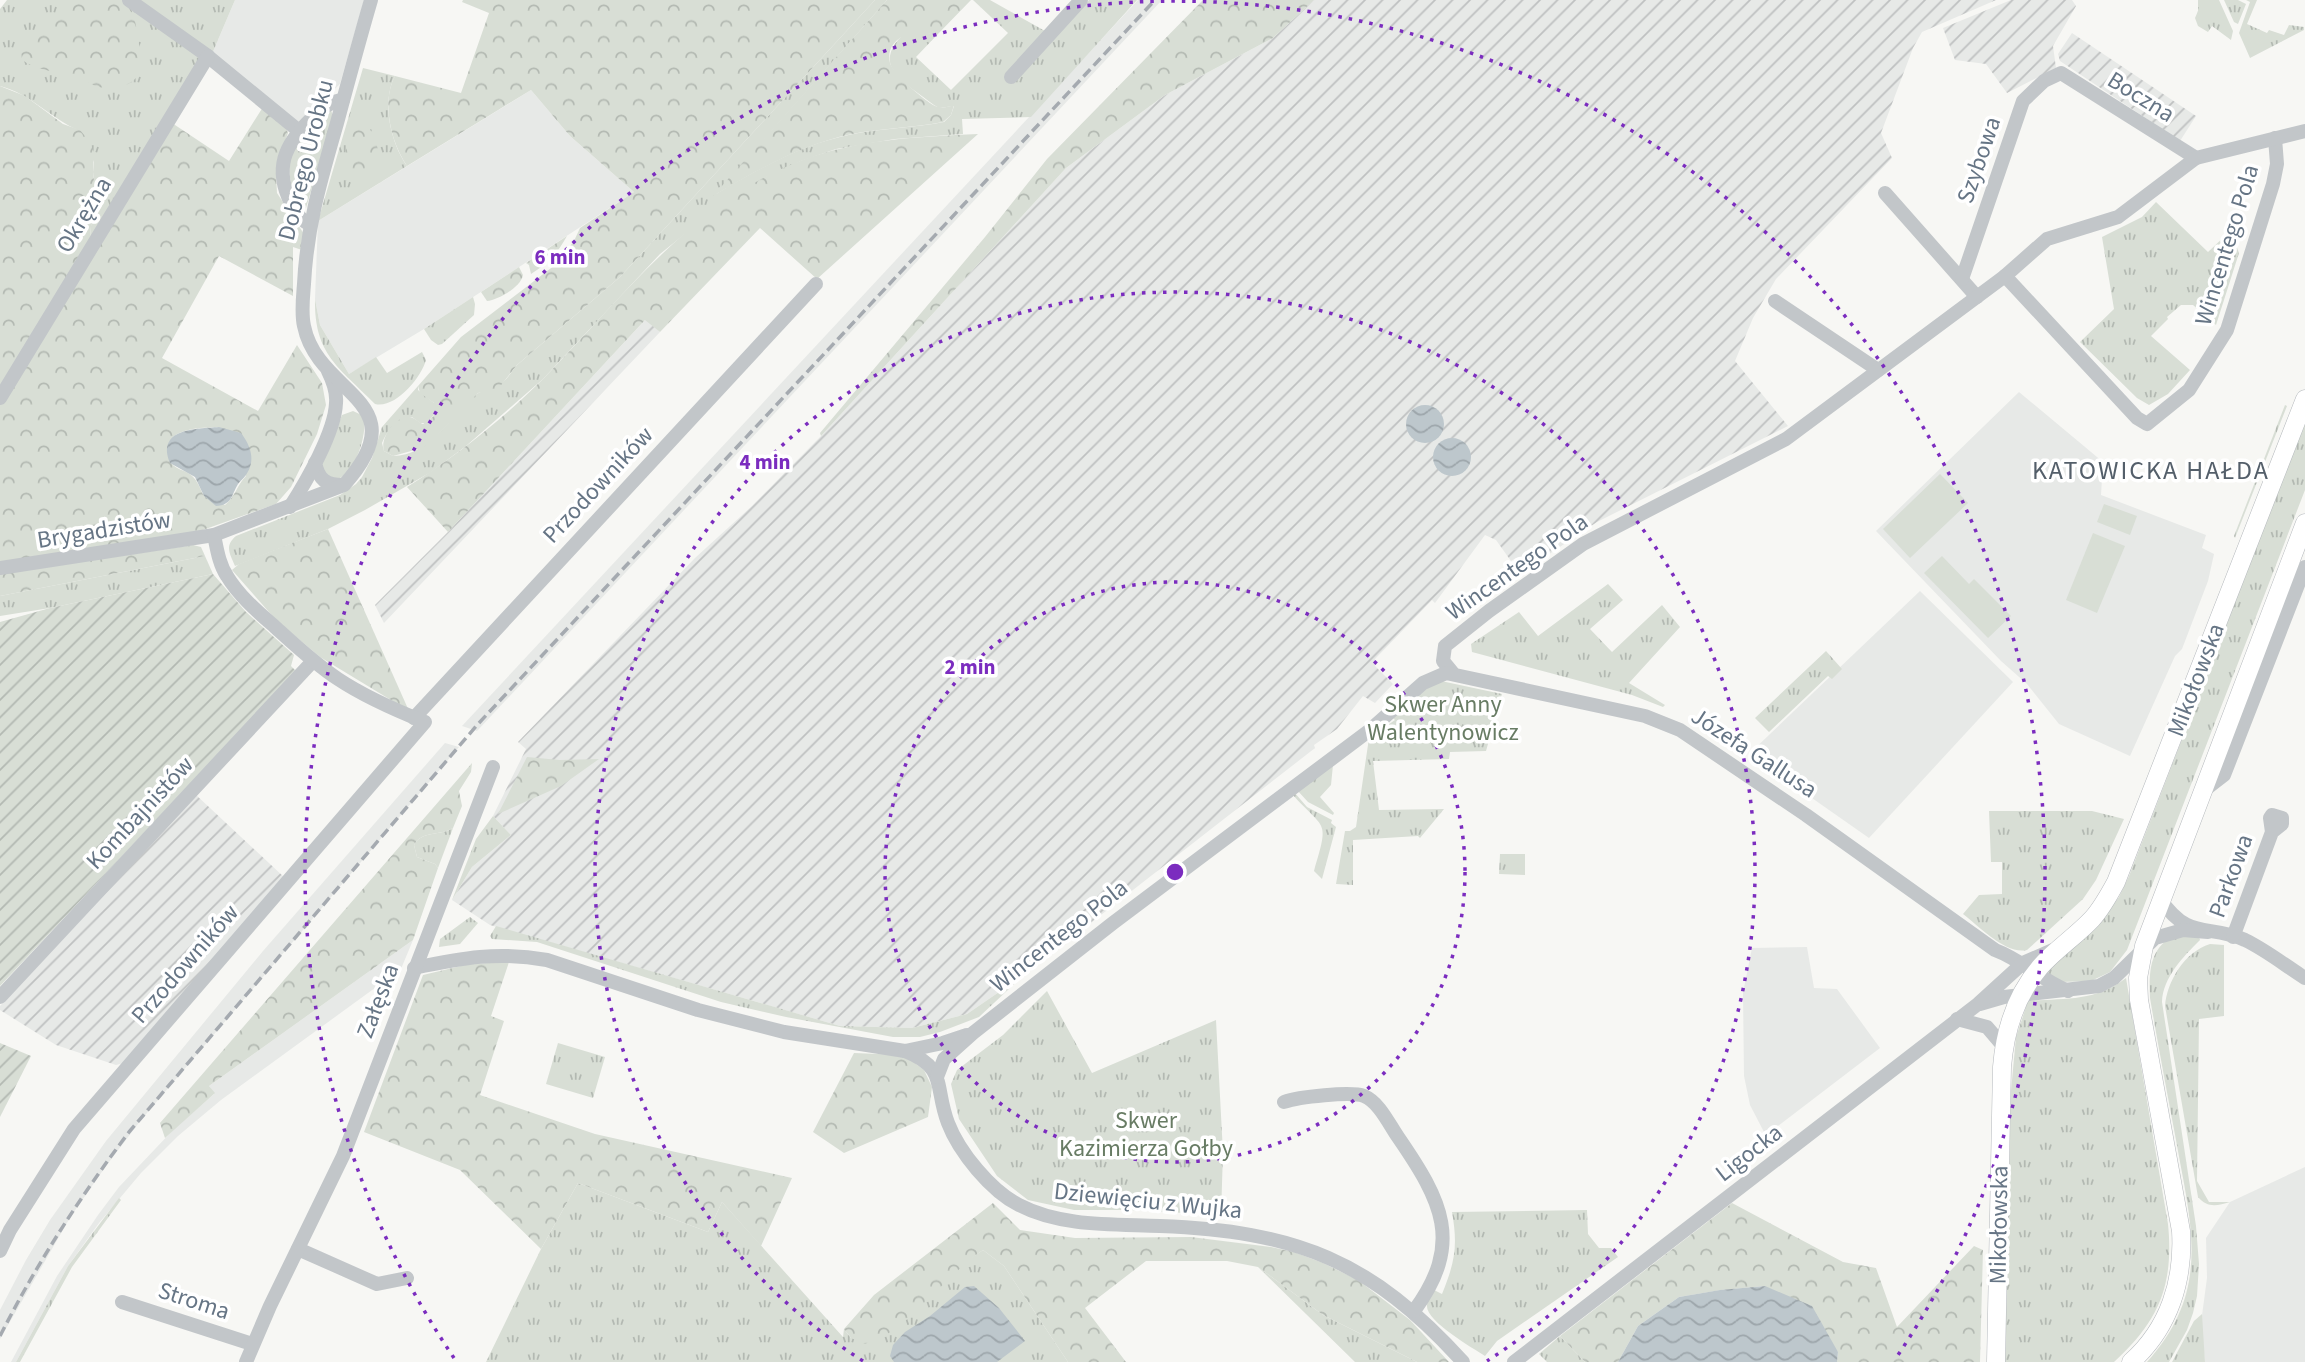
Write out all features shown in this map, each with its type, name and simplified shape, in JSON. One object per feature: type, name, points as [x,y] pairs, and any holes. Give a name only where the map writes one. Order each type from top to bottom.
[{"type":"main road","name":"Mikołowska","points":[[1996,1361],[2004,1047],[2009,1024],[2029,969],[2061,947],[2100,909],[2122,869],[2305,398]]},
{"type":"main road","name":"Mikołowska","points":[[2131,1362],[2151,1340],[2166,1317],[2176,1292],[2183,1256],[2181,1231],[2140,1000],[2138,978],[2144,946],[2200,794],[2278,616],[2305,523]]},
{"type":"street","points":[[129,0],[208,56],[299,131]]},
{"type":"street","name":"Dobrego Urobku","points":[[290,507],[315,463],[333,419],[336,394],[327,370],[311,347],[304,325],[305,255],[309,224],[371,0]]},
{"type":"street","points":[[1011,77],[1081,0]]},
{"type":"street","name":"Okrężna","points":[[0,398],[208,56]]},
{"type":"street","name":"Boczna","points":[[2061,73],[2196,159]]},
{"type":"street","name":"Szybowa","points":[[1962,279],[2023,101],[2044,81],[2061,73]]},
{"type":"street","points":[[309,224],[296,213],[284,182],[286,153],[299,131],[322,108],[337,100],[343,100]]},
{"type":"street","name":"Wincentego Pola","points":[[937,1077],[944,1059],[973,1033],[1146,898],[1370,730],[1423,683],[1452,672],[1443,660],[1445,646],[1583,544],[1786,439],[2005,276],[2047,239],[2118,217],[2196,159],[2305,131]]},
{"type":"street","name":"Wincentego Pola","points":[[2005,276],[2119,400],[2147,424],[2189,390],[2227,330],[2273,184],[2277,164],[2275,138]]},
{"type":"street","points":[[1885,193],[1977,297]]},
{"type":"street","name":"Przodowników","points":[[0,1251],[5,1228],[74,1129],[419,720],[816,284]]},
{"type":"street","points":[[1775,301],[1878,370]]},
{"type":"street","name":"Dobrego Urobku","points":[[327,370],[341,381],[369,414],[372,434],[358,470],[344,485]]},
{"type":"street","points":[[333,419],[345,409],[363,407]]},
{"type":"street","points":[[315,463],[323,481],[330,485],[344,485]]},
{"type":"street","points":[[344,485],[214,535],[221,564],[228,577],[258,612],[313,661],[338,679],[419,720]]},
{"type":"street","name":"Brygadzistów","points":[[0,568],[214,535]]},
{"type":"street","name":"Mikołowska","points":[[2278,616],[2305,567]]},
{"type":"street","name":"Kombajnistów","points":[[0,997],[313,661]]},
{"type":"street","name":"Józefa Gallusa","points":[[1452,672],[1645,716],[1680,730],[1806,815],[1995,950],[2029,969]]},
{"type":"street","name":"Załęska","points":[[246,1362],[252,1344],[343,1156],[493,767]]},
{"type":"street","name":"Parkowa","points":[[2233,937],[2272,832]]},
{"type":"street","name":"Parkowa","points":[[2160,899],[2174,918],[2183,924],[2245,940],[2305,978]]},
{"type":"street","name":"Parkowa","points":[[2144,946],[2168,933],[2183,930],[2208,932]]},
{"type":"street","name":"Mikołowska","points":[[1978,1004],[2105,984],[2120,973],[2144,946]]},
{"type":"street","name":"Józefa Gallusa","points":[[1995,950],[2021,996]]},
{"type":"street","name":"Wincentego Pola","points":[[414,968],[474,956],[523,955],[547,960],[732,1020],[784,1032],[905,1051],[973,1033]]},
{"type":"street","points":[[2029,969],[2068,991]]},
{"type":"street","name":"Mikołowska","points":[[2008,975],[2029,969]]},
{"type":"street","name":"Ligocka","points":[[1514,1362],[1978,1004],[2008,975]]},
{"type":"street","points":[[1957,1020],[1987,1027],[2004,1047]]},
{"type":"street","points":[[905,1051],[922,1058],[937,1077]]},
{"type":"street","name":"Dziewięciu z Wujka","points":[[937,1077],[945,1115],[953,1134],[988,1181],[1007,1199],[1021,1207],[1070,1221],[1231,1231],[1286,1242],[1322,1255],[1364,1276],[1413,1311],[1463,1362]]},
{"type":"street","points":[[1284,1102],[1295,1098],[1362,1095],[1373,1101],[1401,1142],[1439,1210],[1444,1229],[1440,1264],[1428,1291],[1413,1311]]},
{"type":"street","points":[[298,1249],[377,1284],[408,1278]]},
{"type":"street","name":"Stroma","points":[[122,1302],[252,1344]]},
{"type":"shaded area","points":[[235,0],[364,0],[340,84],[298,124],[212,54]]},
{"type":"shaded area","points":[[1138,0],[1162,0],[477,731],[462,726]]},
{"type":"shaded area","points":[[1314,0],[1996,0],[1922,32],[1913,48],[1881,133],[1892,158],[1776,279],[1753,318],[1735,361],[1788,426],[1597,522],[1527,569],[1516,558],[1511,561],[1496,540],[1485,535],[1435,603],[1432,600],[1375,659],[1375,666],[1393,684],[1375,703],[1363,696],[1337,729],[1314,745],[1315,748],[1024,975],[967,1014],[912,1028],[840,1026],[490,925],[452,900],[472,867],[511,835],[493,816],[526,749],[518,742],[695,558],[752,506],[821,436],[1066,168],[1165,95],[1273,38]]},
{"type":"shaded area","points":[[2011,0],[2072,0],[2076,6],[2053,46],[2056,68],[2007,93],[1986,64],[1955,60],[1943,28]]},
{"type":"shaded area","points":[[2072,33],[2196,116],[2180,141],[2060,61],[2058,54]]},
{"type":"shaded area","points":[[531,90],[570,136],[634,192],[424,329],[349,374],[320,325],[315,299],[318,221]]},
{"type":"shaded area","points":[[646,319],[660,332],[384,623],[375,605],[448,532]]},
{"type":"shaded area","points":[[2019,392],[2103,462],[2101,495],[2206,535],[2202,548],[2214,554],[2208,581],[2182,649],[2175,656],[2130,756],[2059,724],[2027,684],[2001,661],[1876,531]]},
{"type":"shaded area","points":[[1920,591],[2013,682],[1869,838],[1749,754]]},
{"type":"shaded area","points":[[445,743],[459,747],[141,1120],[106,1166],[71,1216],[0,1339],[0,1310],[26,1260],[50,1220],[106,1141],[263,951]]},
{"type":"shaded area","points":[[195,794],[285,878],[124,1063],[116,1065],[56,1045],[0,1010],[0,1006]]},
{"type":"shaded area","points":[[413,940],[401,969],[221,1100],[178,1136],[141,1173],[99,1223],[68,1266],[16,1362],[11,1362],[57,1276],[98,1215],[119,1187],[174,1129],[214,1094],[209,1086]]},
{"type":"shaded area","points":[[1807,947],[1814,988],[1837,989],[1880,1048],[1770,1132],[1764,1132],[1750,1105],[1744,1076],[1743,993],[1752,948]]},
{"type":"shaded area","points":[[2305,1167],[2305,1362],[2205,1362],[2201,1323],[2207,1278],[2206,1238],[2230,1202]]},
{"type":"green space","points":[[7,0],[235,0],[212,54],[90,238],[96,197],[94,162],[80,131],[22,95],[0,86],[0,9]]},
{"type":"green space","points":[[73,0],[121,0],[130,10],[143,60],[139,75],[134,80],[121,87],[99,87],[22,60],[21,49],[27,37],[54,23],[66,12]]},
{"type":"green space","points":[[875,0],[887,0],[716,194],[765,166],[834,138],[944,122],[951,115],[954,106],[939,108],[906,84],[892,68],[891,53],[900,38],[909,32],[923,31],[936,36],[916,57],[951,90],[1008,33],[973,0],[990,0],[1054,36],[1089,0],[1137,0],[1031,117],[962,119],[963,134],[895,139],[836,149],[762,179],[660,254],[543,379],[466,446],[431,472],[328,529],[235,566],[229,547],[236,536],[340,495],[356,484],[372,458],[382,427],[418,386],[418,390],[434,403],[436,413],[426,423],[420,423],[412,417],[393,426],[382,443],[384,451],[393,456],[417,450],[428,443],[474,396],[500,385],[507,379],[517,365],[620,277]]},
{"type":"green space","points":[[875,0],[620,277],[517,365],[498,389],[478,393],[422,448],[393,456],[384,451],[383,446],[389,430],[402,418],[412,417],[423,424],[434,416],[434,403],[420,393],[418,386],[461,337],[555,265],[574,241],[580,228],[634,192],[570,136],[531,90],[407,166],[392,134],[388,110],[391,86],[395,76],[461,93],[489,13],[462,2]]},
{"type":"green space","points":[[887,0],[971,0],[936,36],[919,32],[903,36],[896,41],[889,54],[892,67],[919,95],[938,107],[954,105],[951,115],[943,122],[852,134],[815,145],[763,168],[713,196]]},
{"type":"green space","points":[[1203,0],[1314,0],[1273,38],[1165,95],[1066,168],[821,436],[820,433],[1047,159]]},
{"type":"green space","points":[[2198,0],[2219,0],[2233,31],[2231,40],[2212,26],[2208,32],[2198,26],[2195,18]]},
{"type":"green space","points":[[2224,0],[2238,0],[2246,4],[2238,24],[2234,22]]},
{"type":"green space","points":[[2246,0],[2257,0],[2247,24],[2267,33],[2269,30],[2284,35],[2289,25],[2304,27],[2304,30],[2250,58],[2239,33],[2250,2]]},
{"type":"green space","points":[[363,68],[395,76],[388,110],[396,146],[407,166],[318,221]]},
{"type":"green space","points":[[0,86],[25,96],[63,124],[80,130],[94,152],[96,197],[90,238],[0,389]]},
{"type":"green space","points":[[263,107],[286,128],[288,133],[276,175],[277,193],[304,234],[302,250],[293,247],[293,296],[219,256],[162,358],[258,411],[297,345],[322,383],[326,405],[317,434],[291,487],[276,504],[200,531],[0,563],[0,405],[172,123],[229,161]],"holes":[[[219,427],[246,476],[225,505],[204,496],[194,477],[176,468],[170,460],[170,442],[174,436],[188,430]]]},
{"type":"green space","points":[[331,110],[333,116],[306,208],[302,210],[291,185],[290,157],[297,140]]},
{"type":"green space","points":[[357,127],[368,127],[377,144],[378,157],[372,175],[358,185],[347,181],[344,169],[347,145]]},
{"type":"green space","points":[[319,129],[319,150],[315,164],[308,176],[298,180],[297,168],[301,154],[313,130]]},
{"type":"green space","points":[[978,134],[817,279],[760,228],[660,332],[645,320],[448,532],[407,487],[496,422],[544,378],[661,255],[726,201],[761,179],[800,161],[843,148],[888,140]]},
{"type":"green space","points":[[2156,202],[2208,252],[2226,235],[2236,245],[2239,253],[2216,325],[2193,305],[2181,305],[2151,336],[2190,370],[2168,394],[2149,405],[2137,398],[2080,342],[2114,309],[2102,237],[2142,217]]},
{"type":"green space","points":[[567,236],[552,258],[531,274],[526,263]]},
{"type":"green space","points":[[519,267],[523,275],[518,284],[503,295],[487,301],[481,292]]},
{"type":"green space","points":[[473,297],[474,315],[442,344],[438,345],[431,340],[424,329]]},
{"type":"green space","points":[[315,299],[320,325],[349,374],[376,357],[387,373],[422,352],[426,360],[419,375],[406,391],[391,402],[375,404],[350,380],[324,347],[316,318]]},
{"type":"green space","points":[[2285,405],[2287,406],[2235,538],[2234,536]]},
{"type":"green space","points":[[353,411],[364,416],[362,443],[354,462],[343,476],[336,480],[323,474],[322,462],[342,415]]},
{"type":"green space","points":[[2305,422],[2305,490],[2127,950],[2110,972],[2091,981],[2060,982],[2045,973],[2089,934],[2119,897],[2129,876]]},
{"type":"green space","points":[[1940,474],[1968,503],[1910,558],[1883,529]]},
{"type":"green space","points":[[2104,504],[2137,516],[2130,535],[2097,522]]},
{"type":"green space","points":[[328,529],[409,711],[320,657],[276,620],[232,570],[239,564]]},
{"type":"green space","points":[[2093,533],[2125,546],[2097,613],[2066,600]]},
{"type":"green space","points":[[193,545],[201,547],[205,556],[0,596],[0,574]]},
{"type":"green space","points":[[205,556],[213,574],[0,616],[0,596]]},
{"type":"green space","points":[[1942,556],[1969,584],[1974,579],[2011,616],[1988,638],[1924,573]]},
{"type":"green space","points":[[213,574],[246,612],[294,655],[291,666],[296,671],[0,986],[0,622],[50,608]]},
{"type":"green space","points":[[1608,584],[1623,600],[1590,629],[1612,652],[1662,605],[1680,627],[1629,683],[1665,705],[1663,707],[1632,695],[1472,652],[1471,644],[1519,612],[1538,636]]},
{"type":"green space","points":[[1826,651],[1842,669],[1832,679],[1828,676],[1769,732],[1755,718]]},
{"type":"green space","name":"Skwer Anny Walentynowicz","points":[[1441,681],[1502,694],[1486,751],[1450,752],[1449,759],[1373,761],[1379,810],[1444,809],[1420,838],[1353,840],[1353,885],[1336,884],[1345,831],[1356,827],[1369,738],[1395,720],[1391,716],[1421,691]]},
{"type":"green space","points":[[527,757],[599,759],[561,786],[498,814]]},
{"type":"green space","points":[[472,763],[471,772],[459,791],[462,806],[453,828],[422,837],[414,845],[417,857],[435,864],[438,868],[413,940],[209,1086],[215,1093],[165,1138],[160,1123]]},
{"type":"green space","points":[[1333,765],[1331,785],[1320,797],[1333,815],[1308,802],[1297,790]]},
{"type":"green space","points":[[1294,792],[1307,807],[1332,820],[1331,823],[1336,827],[1322,879],[1314,871],[1322,842],[1321,826],[1292,794]]},
{"type":"green space","points":[[1989,811],[2092,811],[2124,819],[2096,880],[2083,899],[2027,950],[2002,944],[1963,914],[1979,895],[2002,894],[2002,862],[1991,862]]},
{"type":"green space","points":[[493,816],[511,835],[472,867],[452,900],[476,839]]},
{"type":"green space","points":[[453,828],[438,868],[435,864],[417,857],[414,845],[417,840]]},
{"type":"green space","points":[[1500,854],[1525,854],[1525,875],[1499,874]]},
{"type":"green space","points":[[470,917],[478,923],[460,944],[439,947],[440,939]]},
{"type":"green space","points":[[496,926],[840,1026],[912,1028],[967,1014],[1024,975],[979,1017],[920,1037],[893,1037],[721,1002],[537,942],[492,939],[490,936]]},
{"type":"green space","points":[[2175,935],[2199,937],[2200,940],[2170,976],[2162,1002],[2196,1226],[2199,1264],[2197,1296],[2187,1330],[2169,1362],[2147,1362],[2168,1335],[2181,1309],[2189,1283],[2192,1256],[2187,1200],[2150,998],[2151,970],[2155,954],[2166,940]]},
{"type":"green space","points":[[2210,944],[2224,945],[2224,1016],[2199,1019],[2197,1181],[2209,1202],[2230,1202],[2217,1205],[2205,1203],[2198,1197],[2165,1006],[2169,987],[2178,969],[2192,954]]},
{"type":"green space","points":[[509,962],[491,1016],[504,1021],[480,1095],[595,1134],[792,1178],[761,1246],[722,1202],[708,1232],[578,1183],[541,1249],[460,1170],[364,1132],[423,975],[469,964]]},
{"type":"green space","points":[[2126,978],[2168,1224],[2168,1266],[2160,1301],[2142,1332],[2114,1362],[2005,1362],[2011,1091],[2016,1037],[2028,1001],[2091,995]]},
{"type":"green space","name":"Skwer Kazimierza Gołby","points":[[1047,991],[1092,1073],[1216,1020],[1223,1153],[1221,1215],[1074,1210],[1028,1200],[997,1176],[959,1119],[951,1084],[957,1070],[1003,1035]]},
{"type":"green space","points":[[0,1043],[31,1056],[0,1117]]},
{"type":"green space","points":[[558,1043],[605,1057],[593,1098],[546,1084]]},
{"type":"green space","points":[[854,1053],[904,1055],[924,1070],[932,1087],[928,1117],[844,1153],[813,1132]]},
{"type":"green space","points":[[578,1183],[708,1232],[722,1202],[843,1337],[844,1329],[851,1338],[915,1311],[964,1263],[983,1250],[1004,1266],[1068,1362],[486,1362],[541,1249]]},
{"type":"green space","points":[[119,1198],[121,1200],[72,1267],[20,1362],[16,1362],[68,1266]]},
{"type":"green space","points":[[993,1203],[1020,1230],[1075,1238],[1191,1237],[1294,1252],[1358,1280],[1410,1320],[1449,1362],[1417,1362],[1323,1315],[1258,1267],[1227,1261],[1146,1261],[1085,1308],[1126,1362],[1068,1362],[1004,1266],[983,1250],[892,1331],[865,1344],[851,1338],[844,1329],[874,1295]]},
{"type":"green space","points":[[1732,1203],[1843,1262],[1876,1268],[1897,1327],[1974,1246],[1983,1250],[1980,1362],[1837,1362],[1838,1352],[1765,1286],[1679,1297],[1638,1326],[1618,1362],[1585,1362],[1560,1336]]},
{"type":"green space","points":[[1587,1210],[1588,1234],[1599,1248],[1611,1248],[1618,1257],[1497,1341],[1485,1356],[1451,1334],[1428,1311],[1427,1305],[1434,1290],[1442,1294],[1450,1272],[1455,1244],[1452,1212]]},
{"type":"green space","points":[[1258,1267],[1323,1315],[1417,1362],[1355,1362]]},
{"type":"green space","points":[[2202,1314],[2205,1362],[2172,1362],[2194,1321]]},
{"type":"green space","points":[[1560,1336],[1585,1362],[1547,1362],[1539,1354]]},
{"type":"water","points":[[1425,405],[1439,410],[1444,424],[1439,438],[1425,443],[1411,438],[1406,424],[1411,410]]},
{"type":"water","points":[[219,427],[241,433],[250,448],[251,464],[230,499],[225,504],[216,506],[204,496],[195,477],[170,463],[167,451],[173,437],[181,433]]},
{"type":"water","points":[[1452,438],[1465,444],[1471,457],[1465,470],[1452,476],[1439,470],[1433,457],[1439,444]]},
{"type":"water","points":[[974,1286],[999,1308],[1025,1341],[997,1362],[894,1362],[890,1356],[893,1345],[905,1332],[930,1316],[965,1287]]},
{"type":"water","points":[[1765,1286],[1812,1306],[1838,1352],[1837,1362],[1618,1362],[1638,1326],[1679,1297]]},
{"type":"railway","points":[[0,1336],[60,1231],[129,1132],[478,724],[1155,0]]},
{"type":"district","name":"KATOWICKA HAŁDA","points":[[2151,470]]}]
